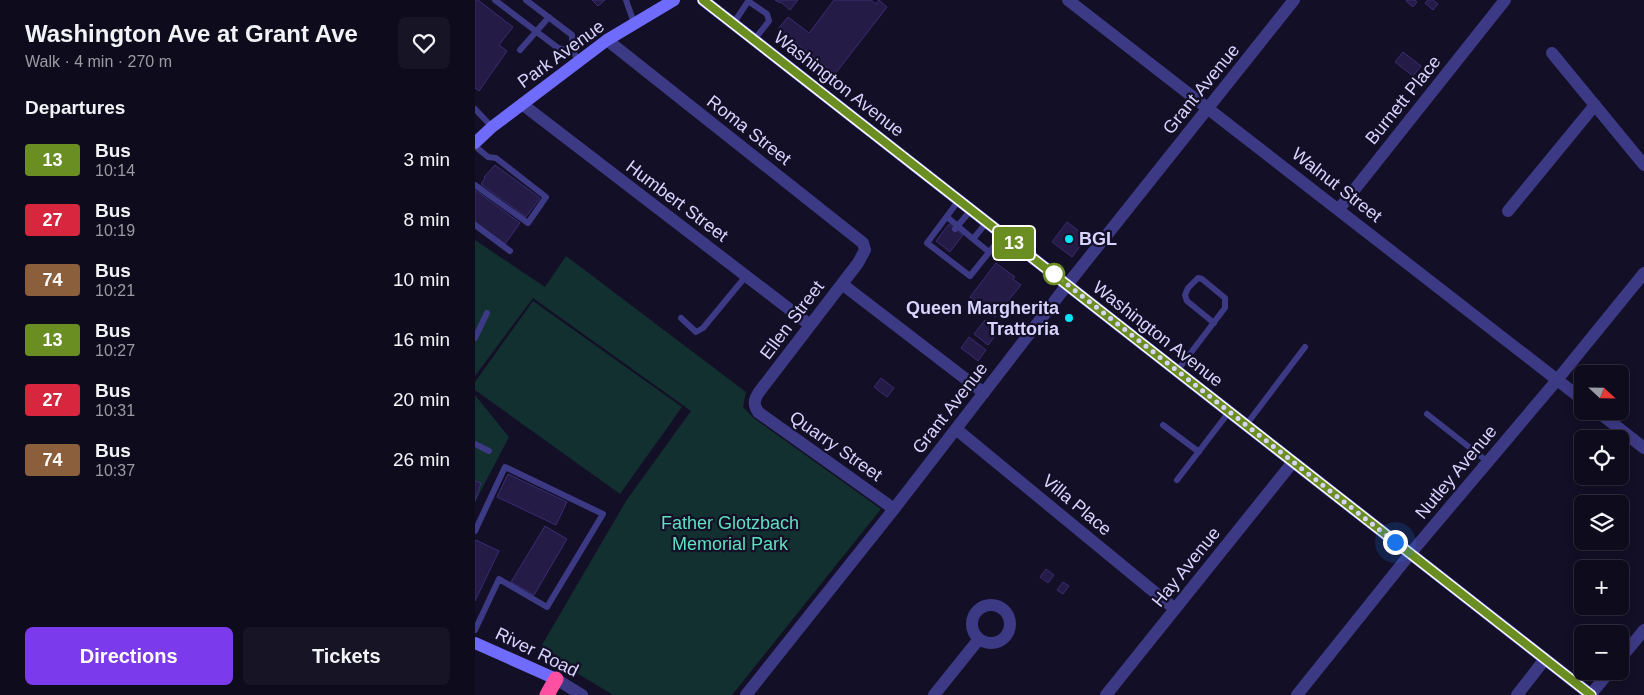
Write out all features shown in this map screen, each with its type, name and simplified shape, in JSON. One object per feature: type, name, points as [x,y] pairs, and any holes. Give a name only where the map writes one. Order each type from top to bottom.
[{"type":"highway","points":[[547,695],[555,679]]},
{"type":"main road","name":"Park Avenue","points":[[476,141],[607,40],[674,0]]},
{"type":"main road","name":"Washington Avenue","points":[[703,0],[1591,695]]},
{"type":"main road","name":"River Road","points":[[475,642],[555,679]]},
{"type":"street","name":"Walnut Street","points":[[1068,0],[1574,393]]},
{"type":"street","name":"Grant Avenue","points":[[746,695],[894,509],[1067,284],[1294,0]]},
{"type":"street","name":"Burnett Place","points":[[1339,209],[1505,0]]},
{"type":"street","name":"Roma Street","points":[[607,40],[863,243],[865,250]]},
{"type":"street","points":[[1552,53],[1644,165]]},
{"type":"street","name":"Humbert Street","points":[[522,104],[810,325]]},
{"type":"street","points":[[1508,211],[1595,105]]},
{"type":"street","name":"Ellen Street","points":[[757,412],[754,406],[759,392],[858,263],[865,250]]},
{"type":"street","name":"Nutley Avenue","points":[[1297,695],[1410,554],[1557,380],[1644,273]]},
{"type":"street","points":[[842,284],[984,393]]},
{"type":"street","name":"Quarry Street","points":[[757,412],[894,509]]},
{"type":"street","points":[[1608,420],[1644,448]]},
{"type":"street","name":"Villa Place","points":[[956,429],[1175,609]]},
{"type":"street","name":"Hay Avenue","points":[[1105,695],[1293,462]]},
{"type":"street","points":[[1629,648],[1644,630]]},
{"type":"street","points":[[933,695],[979,639]]},
{"type":"street","points":[[1517,695],[1545,659]]},
{"type":"street","name":"River Road","points":[[555,679],[582,695]]},
{"type":"street","points":[[1591,695],[1603,680]]},
{"type":"lane","points":[[495,0],[561,49],[572,47]]},
{"type":"lane","points":[[526,0],[572,35],[572,47],[578,62]]},
{"type":"lane","points":[[626,0],[634,23]]},
{"type":"lane","points":[[733,24],[748,1],[767,14],[769,21],[754,40]]},
{"type":"lane","points":[[520,50],[549,17]]},
{"type":"lane","points":[[475,109],[492,127]]},
{"type":"lane","points":[[475,185],[527,223],[546,197],[496,158],[488,157],[476,141]]},
{"type":"lane","points":[[959,200],[927,242],[941,249],[970,276],[1003,235]]},
{"type":"lane","points":[[957,228],[971,210]]},
{"type":"lane","points":[[947,217],[957,228],[973,238],[989,252]]},
{"type":"lane","points":[[973,238],[987,222]]},
{"type":"lane","points":[[475,225],[510,251]]},
{"type":"lane","points":[[681,318],[696,332],[703,328],[746,276]]},
{"type":"lane","points":[[1177,371],[1214,323],[1225,308],[1225,298],[1203,279],[1198,278],[1188,288],[1185,295],[1187,301],[1214,323]]},
{"type":"lane","points":[[475,338],[487,313]]},
{"type":"lane","points":[[1246,425],[1305,347]]},
{"type":"lane","points":[[1177,480],[1229,412]]},
{"type":"lane","points":[[1427,414],[1488,462]]},
{"type":"lane","points":[[1163,425],[1199,452]]},
{"type":"lane","points":[[475,444],[489,451]]},
{"type":"lane","points":[[475,531],[505,466],[603,514],[547,607],[499,579],[475,630]]},
{"type":"green space","name":"Father Glotzbach Memorial Park","points":[[475,240],[545,287],[566,256],[746,392],[743,407],[755,419],[881,509],[732,695],[613,695],[539,650],[626,501],[691,411],[533,298],[475,376]]},
{"type":"green space","points":[[533,301],[682,407],[620,494],[475,390],[475,382]]},
{"type":"green space","points":[[475,395],[509,437],[475,502]]},
{"type":"building","points":[[475,0],[478,0],[513,27],[499,45],[507,51],[479,91],[475,88]]},
{"type":"building","points":[[592,0],[605,0],[598,6]]},
{"type":"building","points":[[775,0],[798,0],[790,10],[781,2]]},
{"type":"building","points":[[834,0],[871,0],[876,4],[879,0],[887,7],[835,74],[778,29],[788,17],[809,33]]},
{"type":"building","points":[[1407,0],[1415,0],[1417,2],[1413,7]]},
{"type":"building","points":[[1428,0],[1433,0],[1438,4],[1433,10],[1425,3]]},
{"type":"building","points":[[1403,52],[1421,66],[1413,76],[1395,62]]},
{"type":"building","points":[[495,165],[540,198],[526,217],[481,184],[484,177]]},
{"type":"building","points":[[475,190],[520,223],[505,244],[475,222]]},
{"type":"building","name":"BGL","points":[[1067,222],[1087,237],[1072,257],[1052,242]]},
{"type":"building","points":[[949,224],[963,235],[950,252],[936,241]]},
{"type":"building","points":[[996,263],[1015,277],[1013,279],[1021,285],[995,317],[970,297]]},
{"type":"building","points":[[985,320],[999,331],[988,345],[974,334]]},
{"type":"building","points":[[969,337],[986,350],[978,361],[961,348]]},
{"type":"building","points":[[881,378],[894,388],[887,397],[874,387]]},
{"type":"building","points":[[508,474],[567,502],[556,525],[497,497]]},
{"type":"building","points":[[475,481],[481,483],[475,501]]},
{"type":"building","points":[[545,526],[567,539],[534,595],[511,582]]},
{"type":"building","points":[[475,541],[499,551],[475,601]]},
{"type":"building","points":[[1046,569],[1054,575],[1048,583],[1040,577]]},
{"type":"building","points":[[1063,582],[1069,586],[1063,594],[1057,590]]},
{"type":"bus line","name":"13","points":[[703,0],[1591,695]]},
{"type":"place","name":"BGL","points":[[1069,239]]},
{"type":"place","name":"Queen Margherita Trattoria","points":[[1069,318]]},
{"type":"route","points":[[1054,274],[1395,542]]}]
